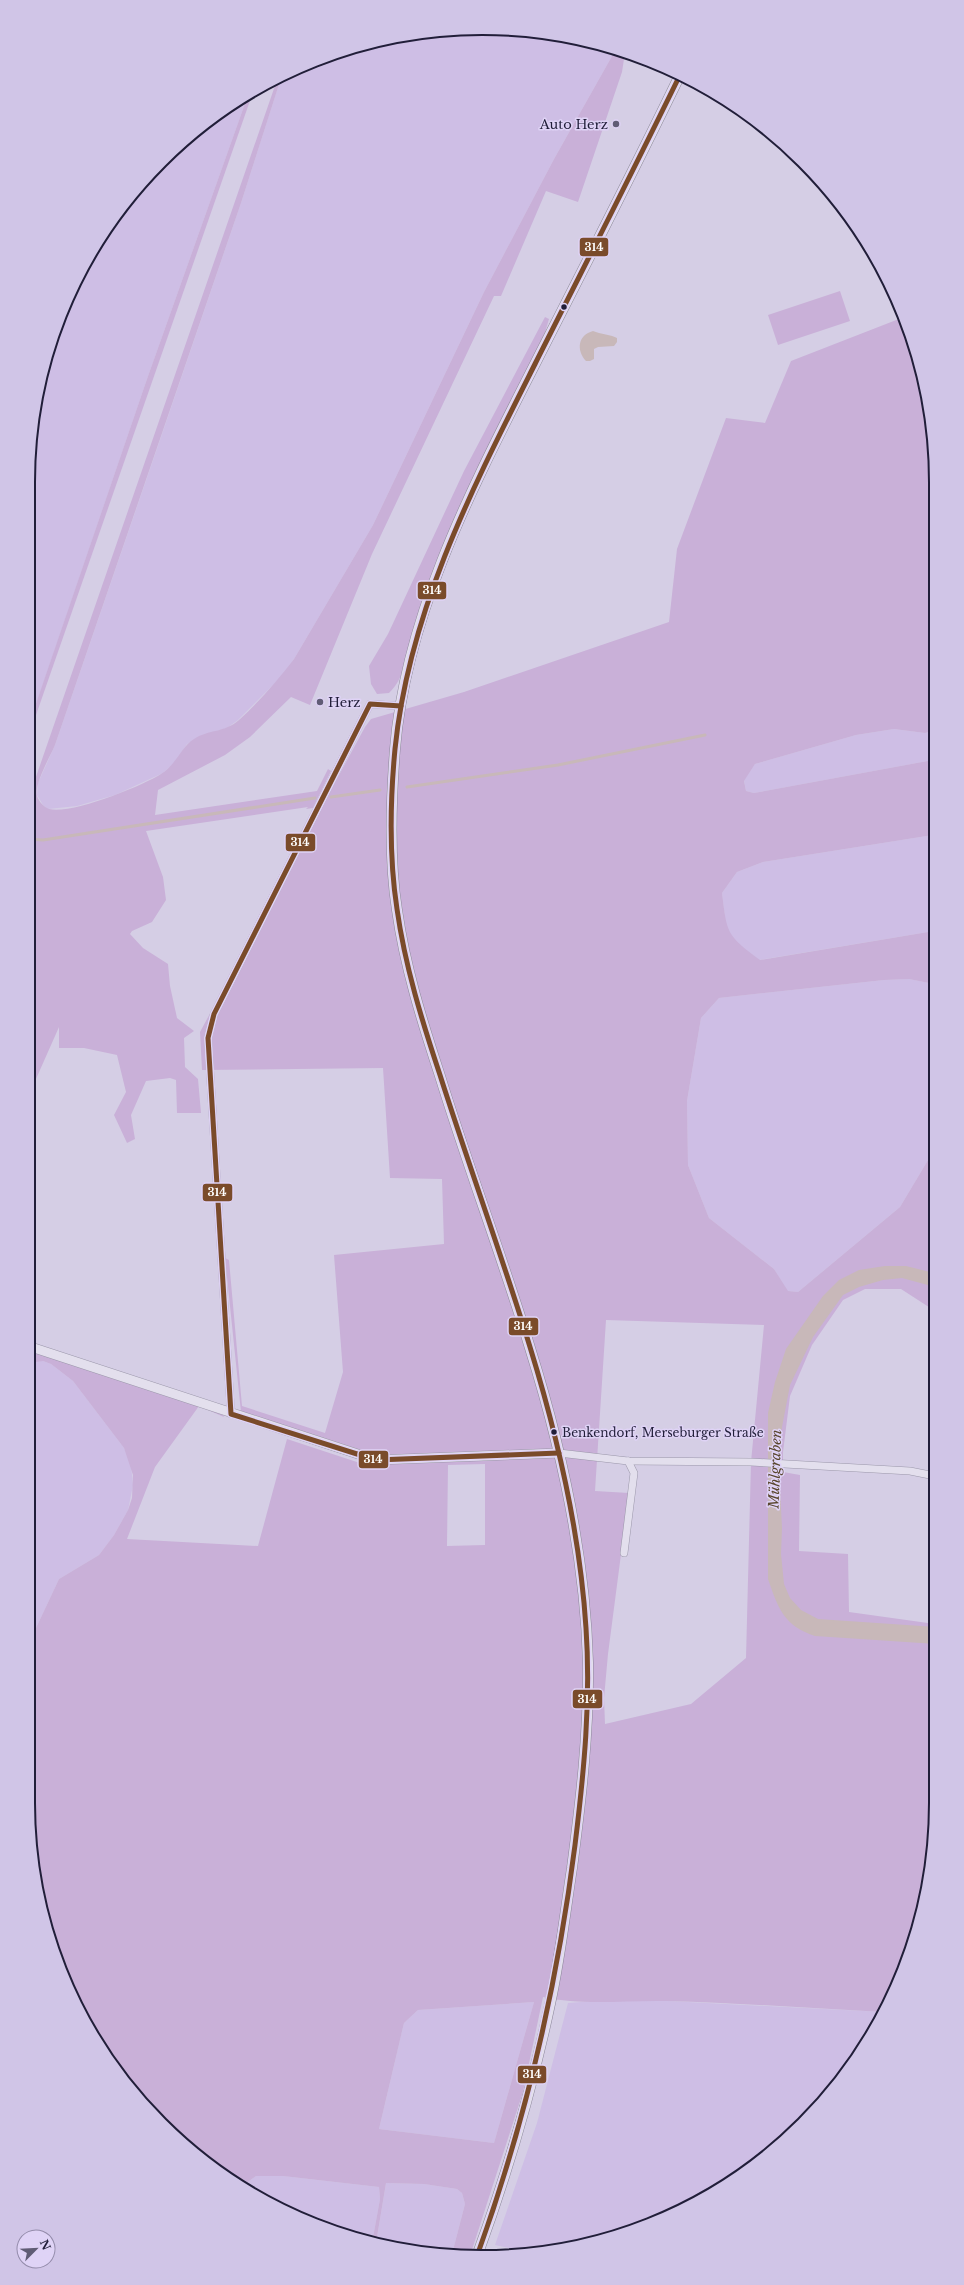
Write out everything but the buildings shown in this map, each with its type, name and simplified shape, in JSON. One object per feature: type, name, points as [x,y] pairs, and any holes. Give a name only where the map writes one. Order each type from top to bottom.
[{"type":"main road","points":[[479,2250],[526,2105],[551,1999],[583,1786],[588,1712],[588,1660],[583,1592],[572,1514],[559,1453],[531,1349],[462,1147],[412,988],[396,906],[392,821],[396,741],[401,706],[424,610],[452,537],[505,424],[678,80]]},
{"type":"street","points":[[231,1414],[208,1038],[214,1014],[370,704],[401,706]]},
{"type":"street","points":[[35,1348],[200,1401],[231,1414],[376,1460],[559,1453],[628,1461],[752,1462],[910,1471],[929,1475]]},
{"type":"street","points":[[624,1553],[634,1473],[628,1461]]},
{"type":"shaded area","points":[[453,36],[511,36],[540,39],[598,50],[613,55],[554,159],[484,292],[373,525],[294,659],[280,678],[238,720],[227,728],[203,735],[187,744],[175,762],[163,773],[115,795],[77,806],[48,809],[43,805],[37,795],[38,783],[55,745],[241,203],[279,84],[311,69],[366,50],[424,39]]},
{"type":"shaded area","points":[[613,55],[624,58],[622,72],[578,202],[546,191],[501,296],[494,296],[372,554],[310,705],[291,697],[250,737],[225,755],[158,790],[155,815],[317,791],[328,769],[331,771],[313,808],[306,809],[308,807],[146,831],[163,877],[166,900],[152,922],[132,931],[130,934],[143,948],[168,964],[170,986],[177,1018],[194,1031],[184,1038],[185,1067],[198,1079],[201,1113],[177,1113],[176,1080],[170,1078],[146,1081],[131,1115],[135,1139],[127,1143],[114,1115],[126,1092],[117,1055],[84,1048],[59,1048],[59,1027],[35,1081],[35,780],[275,86],[279,84],[241,203],[55,745],[43,770],[38,785],[37,796],[42,804],[49,809],[59,810],[89,804],[123,792],[161,774],[171,766],[189,742],[205,734],[228,727],[239,720],[268,691],[294,659],[373,525],[484,292],[554,159]]},
{"type":"shaded area","points":[[250,100],[35,718],[35,707],[147,379],[245,103]]},
{"type":"shaded area","points":[[245,103],[147,379],[35,707],[36,453],[44,395],[50,366],[59,338],[81,284],[95,258],[127,210],[146,187],[187,146],[210,127]]},
{"type":"shaded area","points":[[840,291],[850,321],[778,345],[768,315]]},
{"type":"shaded area","points":[[545,317],[549,319],[544,336],[491,441],[457,513],[442,549],[415,623],[400,678],[389,693],[377,694],[371,684],[369,666],[388,634],[464,471]]},
{"type":"shaded area","points":[[898,319],[914,366],[925,424],[928,453],[929,732],[925,733],[894,729],[856,735],[755,764],[744,781],[746,791],[754,793],[929,761],[929,836],[763,862],[737,872],[722,893],[725,917],[730,932],[740,945],[760,960],[929,932],[929,983],[909,979],[884,980],[719,998],[701,1018],[687,1101],[688,1165],[709,1218],[774,1269],[788,1291],[798,1292],[900,1207],[929,1158],[929,1307],[901,1289],[865,1289],[843,1300],[812,1345],[790,1396],[783,1452],[783,1472],[800,1475],[799,1551],[848,1554],[849,1612],[929,1623],[928,1832],[925,1861],[914,1919],[895,1974],[877,2012],[694,2002],[589,2002],[558,2000],[543,1997],[523,2092],[472,2250],[453,2249],[465,2204],[462,2193],[457,2189],[424,2184],[386,2183],[377,2237],[373,2236],[380,2199],[379,2187],[283,2176],[256,2176],[247,2183],[210,2158],[187,2139],[146,2098],[127,2075],[95,2026],[81,2001],[69,1974],[50,1919],[39,1861],[36,1832],[35,1630],[59,1579],[99,1555],[114,1535],[128,1510],[132,1498],[133,1475],[124,1448],[73,1381],[51,1364],[43,1361],[35,1362],[35,1352],[199,1404],[223,1415],[224,1417],[199,1406],[155,1467],[127,1539],[258,1546],[287,1439],[372,1467],[387,1454],[368,1453],[241,1412],[225,1258],[229,1260],[242,1406],[325,1433],[343,1372],[334,1255],[444,1244],[442,1179],[390,1178],[383,1068],[202,1070],[200,1032],[365,727],[371,719],[464,692],[669,622],[677,549],[726,418],[765,423],[791,361]],"holes":[[[606,1320],[764,1325],[751,1462],[746,1658],[691,1704],[605,1724],[604,1698],[608,1654],[629,1493],[595,1491]],[[485,1464],[485,1545],[447,1546],[448,1465]],[[534,2002],[494,2143],[379,2129],[404,2023],[418,2010]]]},
{"type":"shaded area","points":[[894,729],[925,733],[929,732],[929,761],[754,793],[746,791],[744,780],[755,764],[856,735]]},
{"type":"shaded area","points":[[929,836],[929,932],[759,960],[737,944],[726,927],[722,893],[737,872],[763,862]]},
{"type":"shaded area","points":[[909,979],[929,983],[929,1158],[900,1207],[798,1292],[787,1291],[774,1269],[709,1218],[688,1165],[687,1101],[701,1018],[719,998],[884,980]]},
{"type":"shaded area","points":[[35,1361],[43,1361],[51,1364],[73,1381],[124,1448],[131,1465],[133,1485],[128,1510],[114,1535],[99,1555],[59,1579],[35,1630]]},
{"type":"shaded area","points":[[607,2000],[668,2001],[877,2012],[854,2051],[837,2075],[798,2119],[754,2158],[706,2190],[653,2216],[598,2235],[540,2246],[513,2249],[495,2245],[537,2123],[568,2003]]},
{"type":"shaded area","points":[[534,2002],[494,2143],[379,2129],[404,2023],[418,2010]]},
{"type":"shaded area","points":[[256,2176],[283,2176],[379,2187],[380,2199],[373,2236],[311,2216],[284,2204],[247,2183]]},
{"type":"shaded area","points":[[386,2183],[424,2184],[457,2189],[462,2193],[465,2204],[453,2249],[424,2246],[377,2237]]},
{"type":"water","points":[[593,331],[615,337],[617,338],[617,342],[614,346],[598,347],[594,349],[594,359],[586,361],[581,352],[580,343],[584,336]]},
{"type":"water","name":"Mühlgraben","points":[[885,1266],[906,1266],[929,1272],[929,1285],[902,1278],[883,1280],[859,1287],[843,1295],[813,1337],[790,1385],[778,1448],[782,1528],[781,1554],[784,1584],[790,1598],[801,1610],[818,1619],[929,1627],[929,1644],[815,1636],[804,1632],[796,1627],[784,1615],[775,1599],[768,1579],[768,1413],[775,1382],[786,1349],[823,1296],[839,1280],[859,1270]]},
{"type":"waterway","points":[[407,787],[558,765],[705,735]]},
{"type":"waterway","points":[[331,797],[380,790]]},
{"type":"waterway","points":[[35,839],[43,840],[315,798]]},
{"type":"transit line","name":"314","points":[[479,2250],[510,2155],[538,2053],[568,1898],[586,1736],[588,1682],[586,1628],[579,1556],[566,1486],[550,1416],[519,1313],[427,1034],[415,993],[400,930],[394,889],[391,829],[395,749],[402,698],[414,648],[429,599],[447,550],[489,456],[678,80]]},
{"type":"transit line","name":"314","points":[[401,706],[370,704],[214,1014],[208,1038],[231,1414],[376,1460],[559,1453]]},
{"type":"place","name":"Auto Herz","points":[[616,124]]},
{"type":"place","name":"Herz","points":[[320,702]]},
{"type":"place","name":"Benkendorf, Merseburger Straße","points":[[554,1432]]}]
